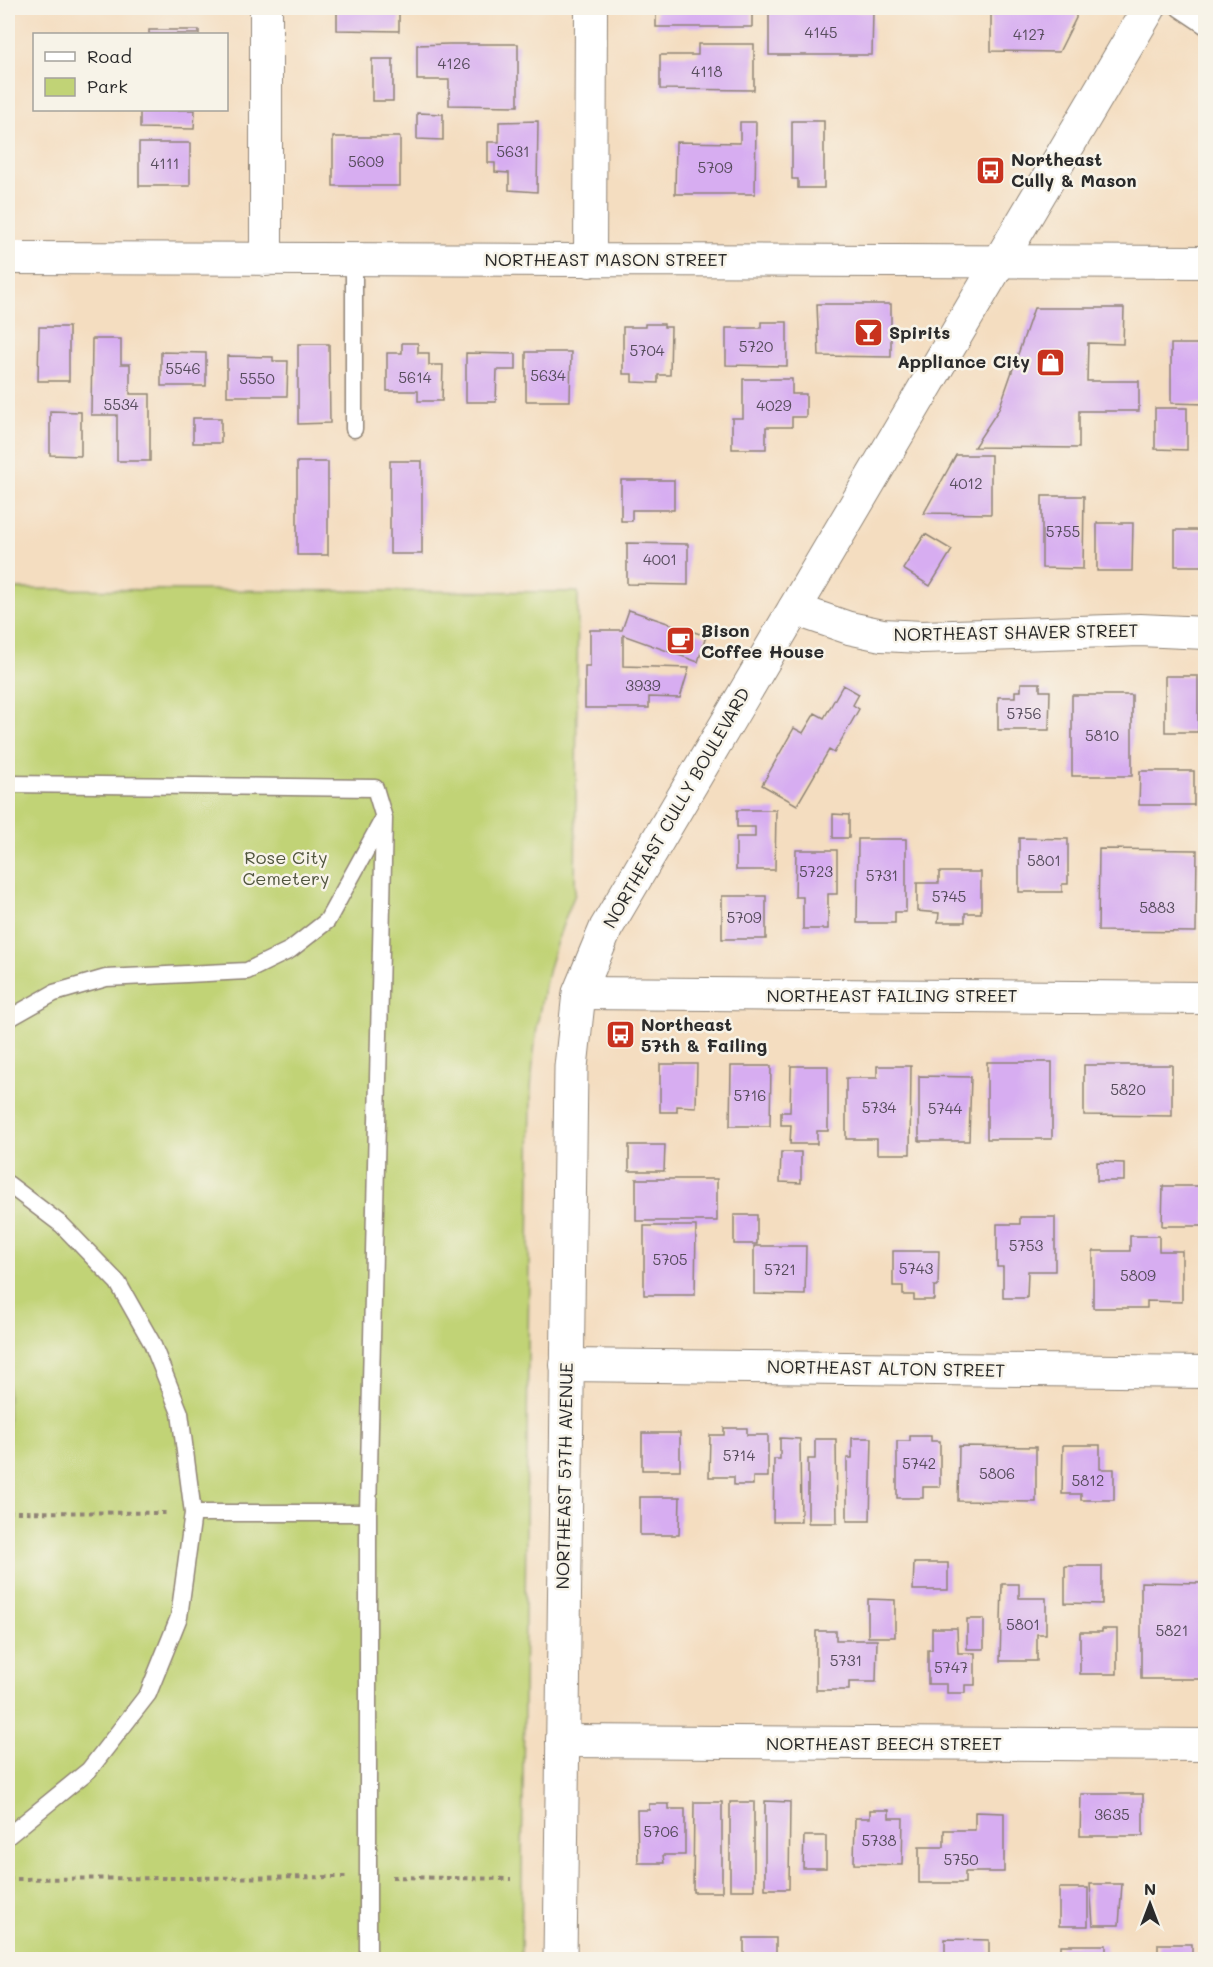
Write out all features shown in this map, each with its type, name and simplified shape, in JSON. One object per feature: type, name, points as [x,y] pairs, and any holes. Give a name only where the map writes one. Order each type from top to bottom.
[{"type":"main road","name":"NORTHEAST CULLY BOULEVARD","points":[[579,993],[606,928],[1149,8]]},
{"type":"main road","name":"NORTHEAST 57TH AVENUE","points":[[560,1959],[571,1067],[579,993]]},
{"type":"street","points":[[266,8],[266,260]]},
{"type":"street","points":[[590,261],[591,8]]},
{"type":"street","name":"NORTHEAST MASON STREET","points":[[8,258],[1206,262]]},
{"type":"street","name":"NORTHEAST SHAVER STREET","points":[[794,609],[849,628],[882,635],[922,638],[1140,630],[1206,633]]},
{"type":"street","name":"NORTHEAST FAILING STREET","points":[[579,993],[1206,998]]},
{"type":"street","name":"NORTHEAST ALTON STREET","points":[[567,1365],[1206,1372]]},
{"type":"street","name":"NORTHEAST BEECH STREET","points":[[562,1741],[1206,1745]]},
{"type":"lane","points":[[1179,8],[1206,26]]},
{"type":"lane","points":[[354,260],[354,429]]},
{"type":"lane","points":[[8,784],[375,788],[384,818],[368,1513],[368,1959]]},
{"type":"lane","points":[[8,1019],[54,993],[106,978],[247,971],[290,950],[327,921],[384,818]]},
{"type":"lane","points":[[8,1184],[62,1225],[118,1283],[152,1343],[180,1413],[193,1513],[179,1617],[148,1694],[89,1770],[8,1836]]},
{"type":"lane","points":[[193,1513],[368,1513]]},
{"type":"path","points":[[8,1512],[193,1513]]},
{"type":"path","points":[[8,1880],[368,1877],[511,1879]]},
{"type":"green space","name":"Rose City Cemetery","points":[[8,589],[578,592],[575,894],[549,966],[535,1038],[531,1090],[521,1959],[8,1960]]},
{"type":"building","points":[[337,8],[399,8],[399,31],[337,30]]},
{"type":"building","points":[[656,8],[752,8],[752,27],[656,27]]},
{"type":"building","points":[[769,8],[810,8],[810,12],[873,12],[872,55],[769,55]]},
{"type":"building","points":[[991,8],[1076,8],[1076,18],[1059,52],[991,51]]},
{"type":"building","points":[[149,30],[199,30],[199,33],[149,33]]},
{"type":"building","points":[[518,44],[518,106],[449,105],[449,80],[417,80],[417,45]]},
{"type":"building","points":[[698,44],[754,44],[754,90],[660,89],[660,55],[698,55]]},
{"type":"building","points":[[372,59],[393,59],[393,101],[372,101]]},
{"type":"building","points":[[140,111],[195,111],[194,129],[140,128]]},
{"type":"building","points":[[417,113],[443,114],[443,140],[417,139]]},
{"type":"building","points":[[538,121],[537,192],[509,190],[509,173],[495,172],[495,163],[488,163],[488,142],[499,142],[499,122]]},
{"type":"building","points":[[792,121],[824,121],[824,188],[798,188],[798,179],[792,179]]},
{"type":"building","points":[[740,122],[756,122],[755,194],[675,194],[676,142],[740,143]]},
{"type":"building","points":[[333,137],[400,137],[400,186],[333,186]]},
{"type":"building","points":[[139,143],[190,143],[190,186],[139,186]]},
{"type":"building","points":[[817,304],[891,304],[891,357],[819,356]]},
{"type":"building","name":"Appliance City","points":[[1034,308],[1124,308],[1123,344],[1088,343],[1087,381],[1139,381],[1139,411],[1079,411],[1079,448],[974,447],[999,409]]},
{"type":"building","points":[[761,322],[787,322],[787,366],[726,365],[726,328],[761,328]]},
{"type":"building","points":[[645,324],[664,324],[664,327],[671,327],[670,375],[658,375],[658,383],[632,382],[632,374],[623,374],[623,327],[645,327]]},
{"type":"building","points":[[39,327],[69,327],[69,381],[38,381]]},
{"type":"building","points":[[92,339],[121,339],[121,364],[130,364],[130,394],[150,394],[150,461],[117,461],[117,415],[91,415]]},
{"type":"building","points":[[402,343],[418,343],[418,353],[429,353],[429,365],[443,365],[442,401],[418,401],[418,391],[387,391],[387,353],[402,353]]},
{"type":"building","points":[[298,344],[329,344],[330,423],[298,424]]},
{"type":"building","points":[[1171,344],[1206,344],[1206,404],[1171,403]]},
{"type":"building","points":[[161,352],[206,353],[206,386],[161,386]]},
{"type":"building","points":[[526,352],[571,352],[570,401],[526,401]]},
{"type":"building","points":[[466,353],[516,354],[516,370],[497,370],[496,402],[466,402]]},
{"type":"building","points":[[227,356],[273,357],[273,361],[288,361],[287,396],[227,396]]},
{"type":"building","points":[[743,379],[792,379],[792,394],[806,394],[806,417],[792,417],[792,427],[766,427],[766,449],[732,449],[732,418],[743,418]]},
{"type":"building","points":[[1155,408],[1187,408],[1187,450],[1155,449]]},
{"type":"building","points":[[50,411],[81,412],[81,456],[50,455]]},
{"type":"building","points":[[193,418],[221,418],[221,443],[193,443]]},
{"type":"building","points":[[956,455],[991,455],[991,514],[924,513]]},
{"type":"building","points":[[390,461],[422,461],[422,554],[390,554]]},
{"type":"building","points":[[297,462],[328,462],[328,555],[297,555]]},
{"type":"building","points":[[621,480],[674,480],[674,510],[632,510],[632,521],[621,521]]},
{"type":"building","points":[[1042,496],[1084,496],[1083,569],[1042,568]]},
{"type":"building","points":[[1097,523],[1133,523],[1132,571],[1097,571]]},
{"type":"building","points":[[1175,530],[1206,530],[1206,566],[1175,566]]},
{"type":"building","points":[[925,534],[952,550],[930,586],[903,569]]},
{"type":"building","points":[[627,543],[688,544],[688,585],[627,584]]},
{"type":"building","points":[[629,610],[706,636],[698,662],[623,635],[623,666],[689,668],[680,698],[649,697],[649,708],[585,708],[585,666],[590,666],[590,630],[622,630]]},
{"type":"building","points":[[1165,676],[1198,676],[1198,732],[1165,732]]},
{"type":"building","points":[[1021,683],[1040,683],[1040,691],[1050,691],[1049,730],[998,730],[998,697],[1015,697],[1015,691],[1021,691]]},
{"type":"building","points":[[843,685],[859,694],[853,705],[859,709],[834,753],[829,750],[797,805],[762,785],[794,728],[803,733],[815,713],[824,718]]},
{"type":"building","points":[[1072,695],[1132,695],[1132,776],[1072,776]]},
{"type":"building","points":[[1140,771],[1194,771],[1194,805],[1139,805]]},
{"type":"building","points":[[737,810],[776,810],[775,870],[736,870],[736,837],[755,837],[755,827],[737,827]]},
{"type":"building","points":[[833,814],[849,815],[849,838],[833,838]]},
{"type":"building","points":[[1019,838],[1068,839],[1068,884],[1062,884],[1062,892],[1019,892]]},
{"type":"building","points":[[858,839],[906,839],[906,912],[895,912],[895,923],[857,923]]},
{"type":"building","points":[[1099,849],[1197,850],[1196,932],[1098,931]]},
{"type":"building","points":[[796,850],[837,850],[837,894],[828,894],[828,929],[803,929],[803,897],[795,897]]},
{"type":"building","points":[[939,872],[981,872],[981,913],[965,913],[965,922],[938,922],[939,913],[917,911],[917,883],[939,883]]},
{"type":"building","points":[[722,896],[766,896],[766,939],[722,939]]},
{"type":"building","points":[[987,1062],[1052,1062],[1052,1139],[987,1139]]},
{"type":"building","points":[[660,1064],[697,1064],[696,1107],[677,1106],[677,1112],[660,1112]]},
{"type":"building","points":[[1084,1065],[1172,1065],[1172,1116],[1084,1115]]},
{"type":"building","points":[[731,1066],[771,1066],[770,1126],[730,1126]]},
{"type":"building","points":[[791,1066],[828,1066],[828,1131],[817,1131],[817,1144],[790,1144],[791,1125],[781,1125],[781,1112],[790,1112]]},
{"type":"building","points":[[877,1066],[911,1066],[910,1154],[877,1154],[877,1139],[846,1139],[846,1078],[877,1078]]},
{"type":"building","points":[[919,1076],[971,1077],[969,1141],[919,1141]]},
{"type":"building","points":[[629,1145],[665,1145],[664,1171],[629,1171]]},
{"type":"building","points":[[781,1152],[801,1152],[801,1183],[780,1182]]},
{"type":"building","points":[[1097,1162],[1124,1163],[1124,1181],[1097,1181]]},
{"type":"building","points":[[636,1179],[717,1179],[717,1221],[636,1221]]},
{"type":"building","points":[[1163,1186],[1206,1186],[1206,1226],[1162,1226]]},
{"type":"building","points":[[734,1215],[757,1215],[757,1244],[734,1244]]},
{"type":"building","points":[[1020,1217],[1055,1217],[1055,1271],[1028,1271],[1027,1298],[1003,1298],[1003,1267],[997,1267],[997,1224],[1020,1224]]},
{"type":"building","points":[[644,1226],[696,1226],[695,1295],[644,1295]]},
{"type":"building","points":[[1130,1236],[1159,1236],[1159,1251],[1182,1251],[1182,1302],[1147,1301],[1147,1308],[1093,1308],[1093,1251],[1130,1251]]},
{"type":"building","points":[[754,1246],[806,1246],[805,1295],[754,1294]]},
{"type":"building","points":[[893,1251],[939,1251],[938,1286],[934,1286],[934,1300],[914,1300],[914,1295],[903,1295],[903,1286],[893,1286]]},
{"type":"building","points":[[724,1428],[747,1428],[747,1435],[768,1435],[768,1477],[753,1477],[753,1485],[734,1485],[734,1477],[709,1477],[710,1435],[724,1435]]},
{"type":"building","points":[[642,1433],[680,1433],[680,1470],[642,1470]]},
{"type":"building","points":[[910,1436],[931,1436],[931,1441],[940,1441],[940,1487],[923,1487],[923,1498],[897,1498],[897,1441],[910,1441]]},
{"type":"building","points":[[780,1438],[800,1439],[801,1522],[773,1522],[774,1459],[780,1459]]},
{"type":"building","points":[[852,1438],[872,1438],[870,1521],[847,1521],[847,1458],[852,1458]]},
{"type":"building","points":[[815,1439],[836,1439],[837,1523],[808,1523],[808,1459],[815,1459]]},
{"type":"building","points":[[1063,1445],[1100,1445],[1100,1469],[1114,1469],[1114,1500],[1081,1500],[1081,1494],[1062,1494]]},
{"type":"building","points":[[959,1446],[1036,1447],[1036,1502],[958,1501]]},
{"type":"building","points":[[640,1497],[680,1497],[679,1535],[640,1535]]},
{"type":"building","points":[[914,1563],[948,1563],[948,1590],[913,1590]]},
{"type":"building","points":[[1065,1566],[1102,1566],[1102,1604],[1065,1603]]},
{"type":"building","points":[[1141,1582],[1202,1583],[1202,1679],[1141,1679]]},
{"type":"building","points":[[1002,1584],[1019,1584],[1019,1598],[1046,1598],[1046,1634],[1037,1634],[1037,1661],[1000,1661]]},
{"type":"building","points":[[868,1599],[895,1600],[895,1637],[868,1637]]},
{"type":"building","points":[[967,1619],[984,1619],[984,1649],[967,1649]]},
{"type":"building","points":[[932,1628],[957,1628],[958,1653],[975,1653],[975,1685],[965,1685],[965,1693],[947,1693],[947,1684],[928,1684],[928,1650],[932,1650]]},
{"type":"building","points":[[1102,1629],[1117,1629],[1117,1674],[1080,1674],[1080,1632],[1102,1632]]},
{"type":"building","points":[[816,1631],[836,1631],[836,1640],[877,1640],[876,1682],[849,1682],[849,1690],[816,1690]]},
{"type":"building","points":[[1081,1794],[1143,1794],[1143,1836],[1080,1836]]},
{"type":"building","points":[[765,1801],[790,1802],[789,1889],[765,1889]]},
{"type":"building","points":[[694,1802],[722,1802],[722,1892],[693,1892]]},
{"type":"building","points":[[730,1802],[754,1802],[754,1890],[730,1890]]},
{"type":"building","points":[[649,1804],[669,1804],[669,1809],[685,1809],[685,1855],[663,1855],[664,1863],[638,1863],[637,1810],[649,1810]]},
{"type":"building","points":[[870,1810],[889,1810],[889,1818],[903,1818],[902,1865],[854,1864],[855,1818],[870,1818]]},
{"type":"building","points":[[975,1812],[1004,1813],[1004,1872],[965,1872],[965,1883],[919,1883],[919,1847],[944,1847],[944,1830],[975,1830]]},
{"type":"building","points":[[804,1836],[826,1836],[826,1868],[803,1868]]},
{"type":"building","points":[[1090,1884],[1122,1884],[1119,1925],[1093,1925]]},
{"type":"building","points":[[1059,1888],[1088,1888],[1088,1926],[1059,1926]]},
{"type":"building","points":[[744,1938],[776,1938],[776,1960],[744,1960]]},
{"type":"building","points":[[945,1939],[989,1940],[989,1960],[945,1960]]},
{"type":"building","points":[[1158,1944],[1192,1944],[1192,1960],[1158,1960]]},
{"type":"building","points":[[1061,1945],[1106,1945],[1106,1960],[1061,1960]]},
{"type":"building","points":[[996,1956],[1049,1956],[1049,1960],[996,1960]]},
{"type":"place","name":"Northeast Cully & Mason","points":[[990,170]]},
{"type":"place","name":"Spirits","points":[[868,333]]},
{"type":"place","name":"Appliance City","points":[[1051,362]]},
{"type":"place","name":"Bison Coffee House","points":[[680,641]]},
{"type":"place","name":"Northeast 57th & Failing","points":[[620,1035]]}]
